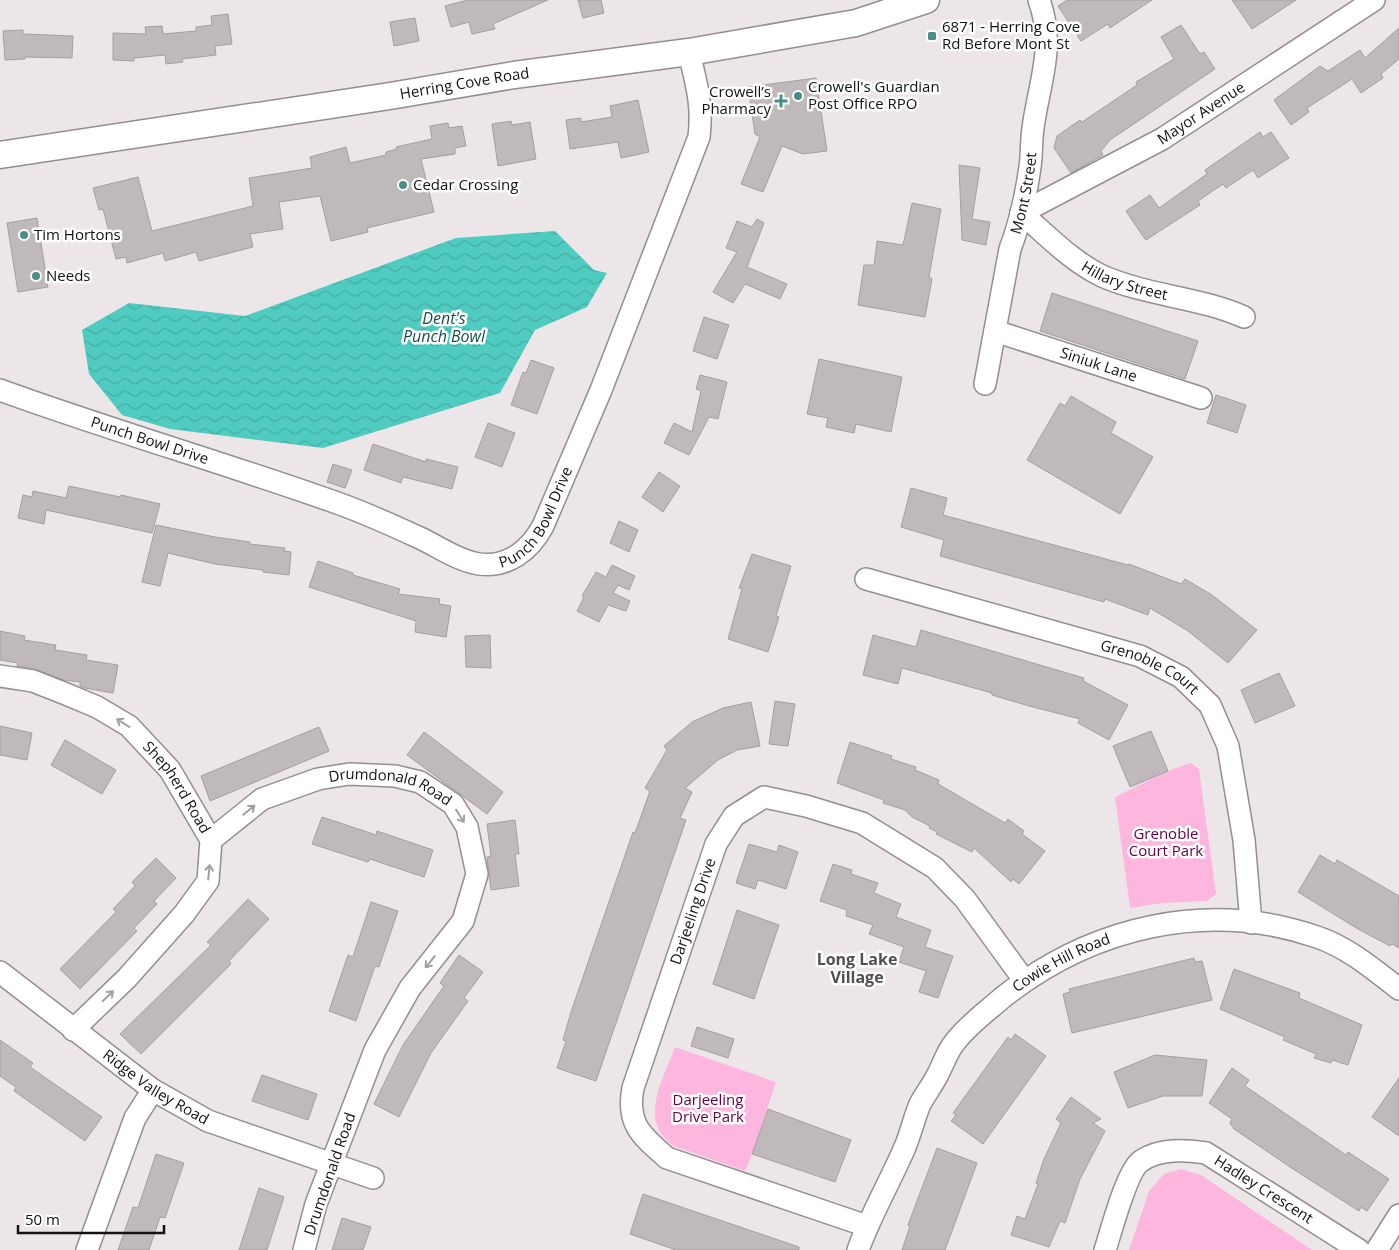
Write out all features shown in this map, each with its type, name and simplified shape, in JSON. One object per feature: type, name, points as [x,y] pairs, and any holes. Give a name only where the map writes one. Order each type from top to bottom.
[{"type":"main road","name":"Herring Cove Road","points":[[0,155],[390,96],[514,75],[689,52],[856,23],[926,0]]},
{"type":"street","name":"Mont Street","points":[[985,384],[1010,249],[1021,213],[1031,165],[1036,108],[1047,55],[1046,28],[1039,0]]},
{"type":"street","name":"Mayor Avenue","points":[[1021,213],[1162,139],[1374,0]]},
{"type":"street","name":"Punch Bowl Drive","points":[[0,390],[70,416],[341,504],[396,527],[465,560],[480,564],[496,564],[511,560],[535,540],[543,526],[601,390],[699,137],[702,117],[700,96],[689,52]]},
{"type":"street","name":"Hillary Street","points":[[1021,213],[1075,259],[1102,276],[1158,294],[1218,306],[1244,317]]},
{"type":"street","name":"Siniuk Lane","points":[[995,331],[1202,398]]},
{"type":"street","name":"Grenoble Court","points":[[866,579],[1140,656],[1181,677],[1210,705],[1228,746],[1244,840],[1251,922]]},
{"type":"street","name":"Shepherd Road","points":[[0,676],[33,682],[66,694],[96,707],[129,726],[170,770],[211,840],[208,881],[184,914],[133,971],[73,1030]]},
{"type":"street","name":"Drumdonald Road","points":[[211,840],[262,799],[318,779],[348,774],[395,776],[420,782],[453,804],[467,827],[477,874],[463,921],[410,988],[376,1050],[316,1204],[304,1250]]},
{"type":"street","name":"Darjeeling Drive","points":[[862,1224],[667,1158],[646,1140],[635,1124],[630,1107],[633,1088],[716,844],[734,816],[764,797],[806,806],[862,823],[935,868],[965,899],[1024,980]]},
{"type":"street","name":"Cowie Hill Road","points":[[858,1250],[862,1224],[905,1146],[920,1104],[954,1043],[980,1016],[1024,980],[1073,952],[1102,940],[1147,927],[1184,921],[1223,920],[1251,922],[1270,925],[1325,940],[1354,954],[1399,990]]},
{"type":"street","name":"Ridge Valley Road","points":[[0,972],[153,1090],[208,1121],[373,1178]]},
{"type":"street","points":[[87,1250],[135,1118],[153,1090]]},
{"type":"street","name":"Hadley Crescent","points":[[1105,1250],[1131,1173],[1141,1161],[1179,1149],[1206,1153],[1359,1250]]},
{"type":"street","points":[[1377,1250],[1399,1215]]},
{"type":"green space","name":"Grenoble Court Park","points":[[1191,763],[1199,769],[1216,894],[1207,901],[1163,903],[1130,908],[1115,797],[1168,771]]},
{"type":"green space","name":"Darjeeling Drive Park","points":[[675,1047],[776,1082],[745,1171],[674,1146],[663,1136],[657,1125],[655,1113],[656,1100]]},
{"type":"green space","points":[[1181,1169],[1201,1175],[1312,1250],[1129,1250],[1149,1191],[1164,1174]]},
{"type":"water","name":"Dent's Punch Bowl","points":[[555,231],[594,270],[607,273],[587,307],[535,330],[500,393],[323,448],[170,429],[122,415],[89,374],[82,330],[129,303],[245,316],[456,238]]},
{"type":"building","points":[[468,0],[548,0],[493,24],[495,29],[472,34],[469,22],[451,27],[445,6]]},
{"type":"building","points":[[578,0],[601,0],[604,13],[583,18]]},
{"type":"building","points":[[1067,0],[1152,0],[1110,28],[1108,24],[1081,41],[1058,6]]},
{"type":"building","points":[[1232,0],[1296,0],[1252,29]]},
{"type":"building","points":[[228,14],[232,44],[215,46],[216,55],[182,59],[183,62],[166,64],[165,55],[134,58],[134,61],[113,60],[113,33],[146,34],[145,27],[162,26],[163,34],[196,31],[196,27],[212,25],[211,16]]},
{"type":"building","points":[[415,18],[419,41],[394,46],[390,22]]},
{"type":"building","points":[[1181,25],[1200,54],[1204,52],[1215,69],[1110,140],[1101,151],[1103,155],[1071,173],[1054,148],[1057,136],[1080,120],[1082,122],[1137,85],[1136,82],[1174,59],[1161,37]]},
{"type":"building","points":[[1399,28],[1399,59],[1381,74],[1383,78],[1361,93],[1352,79],[1307,108],[1309,112],[1291,125],[1274,100],[1320,66],[1328,71],[1360,50],[1365,58]]},
{"type":"building","points":[[23,30],[23,34],[73,36],[72,58],[25,57],[25,59],[5,60],[3,31]]},
{"type":"building","points":[[816,78],[827,151],[803,154],[782,146],[763,192],[741,184],[760,137],[755,134],[748,87]]},
{"type":"building","points":[[638,100],[649,152],[621,158],[618,142],[570,149],[566,120],[581,118],[581,122],[612,117],[610,106]]},
{"type":"building","points":[[511,121],[512,125],[530,122],[536,159],[498,166],[492,124]]},
{"type":"building","points":[[448,123],[449,128],[462,126],[466,146],[455,148],[455,154],[421,159],[434,212],[367,228],[368,232],[331,241],[320,196],[279,202],[283,229],[250,234],[253,247],[199,261],[196,252],[165,261],[163,253],[127,263],[126,257],[116,259],[103,209],[99,210],[93,188],[138,177],[152,231],[253,206],[249,178],[312,168],[310,157],[346,147],[350,163],[386,155],[386,152],[397,149],[396,147],[432,139],[430,126]]},
{"type":"building","points":[[1260,132],[1263,137],[1271,132],[1289,158],[1258,178],[1253,170],[1226,188],[1223,184],[1198,201],[1200,205],[1146,240],[1126,211],[1150,195],[1159,208],[1207,174],[1205,170]]},
{"type":"building","points":[[959,165],[980,168],[972,219],[990,222],[986,245],[962,240]]},
{"type":"building","points":[[912,203],[941,209],[929,277],[932,279],[925,317],[858,305],[864,265],[874,265],[877,241],[903,245]]},
{"type":"building","points":[[37,218],[48,287],[18,292],[7,223]]},
{"type":"building","points":[[757,219],[764,223],[747,267],[787,284],[780,299],[745,284],[733,303],[713,292],[737,252],[726,248],[737,221],[752,227]]},
{"type":"building","points":[[1052,293],[1198,341],[1185,379],[1040,331]]},
{"type":"building","points":[[704,317],[729,325],[717,359],[693,351]]},
{"type":"building","points":[[819,359],[902,377],[891,432],[856,424],[854,433],[826,427],[828,418],[807,414]]},
{"type":"building","points":[[531,360],[554,368],[537,414],[511,405],[523,372],[526,373]]},
{"type":"building","points":[[700,375],[727,382],[718,419],[709,417],[689,455],[664,443],[674,423],[692,432],[701,391],[696,389]]},
{"type":"building","points":[[1216,395],[1246,405],[1237,433],[1207,423]]},
{"type":"building","points":[[1071,396],[1116,422],[1111,433],[1153,457],[1120,514],[1027,460],[1060,403],[1065,406]]},
{"type":"building","points":[[488,423],[515,433],[502,467],[475,457]]},
{"type":"building","points":[[373,444],[426,462],[426,459],[458,467],[452,489],[403,477],[401,483],[364,470]]},
{"type":"building","points":[[333,464],[352,470],[345,488],[327,482]]},
{"type":"building","points":[[659,472],[680,486],[663,512],[642,497]]},
{"type":"building","points":[[69,486],[160,504],[152,533],[46,510],[44,524],[18,518],[23,495],[32,497],[33,491],[66,498]]},
{"type":"building","points":[[911,488],[947,498],[943,515],[1129,564],[1181,584],[1185,579],[1212,595],[1257,630],[1228,663],[1188,631],[1150,608],[1148,615],[1105,599],[1104,602],[940,556],[944,540],[901,527]]},
{"type":"building","points":[[619,521],[638,530],[629,552],[610,543]]},
{"type":"building","points":[[156,525],[250,542],[250,544],[285,548],[284,551],[291,552],[289,575],[215,564],[168,553],[160,586],[142,582]]},
{"type":"building","points":[[752,554],[791,566],[776,616],[779,617],[768,652],[728,639],[742,589],[739,588]]},
{"type":"building","points":[[318,561],[353,573],[353,575],[400,589],[398,594],[440,599],[439,604],[451,606],[446,637],[415,632],[416,621],[309,587]]},
{"type":"building","points":[[612,565],[635,576],[629,590],[618,585],[613,593],[630,601],[626,611],[608,605],[599,622],[577,611],[584,597],[582,596],[596,572],[606,577]]},
{"type":"building","points":[[921,630],[1084,678],[1083,681],[1128,705],[1109,740],[1078,723],[1080,719],[1029,706],[992,695],[992,693],[902,668],[898,684],[863,675],[873,635],[916,647]]},
{"type":"building","points":[[0,631],[25,636],[24,640],[56,645],[55,650],[87,655],[86,660],[118,665],[113,693],[85,688],[80,686],[80,682],[64,680],[35,669],[17,666],[18,663],[0,660]]},
{"type":"building","points":[[490,635],[491,668],[466,667],[465,636]]},
{"type":"building","points":[[1279,673],[1295,706],[1255,723],[1241,690]]},
{"type":"building","points":[[775,701],[795,704],[788,746],[769,744]]},
{"type":"building","points":[[751,702],[760,746],[737,750],[718,760],[685,788],[692,792],[680,818],[686,820],[596,1081],[557,1068],[566,1041],[563,1040],[571,1012],[633,832],[635,833],[650,791],[645,788],[667,750],[664,746],[692,722],[723,708]]},
{"type":"building","points":[[0,726],[32,733],[27,760],[0,755]]},
{"type":"building","points":[[319,727],[329,751],[210,801],[201,776]]},
{"type":"building","points":[[1151,731],[1168,771],[1130,787],[1113,746]]},
{"type":"building","points":[[424,732],[503,792],[487,814],[407,755]]},
{"type":"building","points":[[65,740],[116,770],[102,794],[51,765]]},
{"type":"building","points":[[850,742],[892,756],[891,759],[916,767],[915,770],[939,780],[938,784],[1005,823],[1008,819],[1024,831],[1022,834],[1045,851],[1019,884],[1013,879],[1011,882],[974,848],[972,852],[936,834],[937,832],[929,828],[930,826],[912,817],[905,810],[883,803],[884,800],[837,783]]},
{"type":"building","points":[[322,817],[376,835],[377,831],[433,850],[424,877],[370,859],[368,862],[312,844]]},
{"type":"building","points":[[515,820],[519,854],[515,854],[519,886],[491,890],[487,857],[491,856],[487,824]]},
{"type":"building","points":[[749,844],[777,852],[779,845],[798,852],[786,889],[758,880],[755,889],[736,883]]},
{"type":"building","points":[[1320,855],[1335,864],[1337,860],[1399,896],[1399,948],[1392,944],[1390,946],[1358,929],[1298,892]]},
{"type":"building","points":[[156,858],[176,878],[154,901],[157,904],[134,928],[137,931],[80,989],[60,969],[116,912],[113,909],[135,886],[132,882]]},
{"type":"building","points":[[833,864],[852,870],[851,874],[878,883],[874,893],[901,904],[896,917],[931,930],[925,947],[953,956],[938,998],[919,992],[926,971],[899,962],[904,947],[869,934],[873,925],[846,916],[847,910],[820,901]]},
{"type":"building","points":[[248,899],[269,919],[229,961],[231,964],[141,1054],[120,1034],[211,945],[207,942]]},
{"type":"building","points":[[371,902],[398,911],[379,967],[375,966],[356,1021],[329,1011],[348,955],[353,957]]},
{"type":"building","points":[[737,910],[779,925],[754,999],[713,984]]},
{"type":"building","points":[[459,955],[483,972],[464,998],[468,1001],[431,1053],[399,1117],[374,1104],[403,1045],[444,986],[440,983]]},
{"type":"building","points":[[1194,958],[1195,962],[1202,961],[1212,1000],[1072,1033],[1063,994],[1070,992],[1069,989]]},
{"type":"building","points":[[1234,969],[1300,993],[1299,998],[1362,1025],[1348,1065],[1332,1060],[1331,1063],[1314,1058],[1316,1054],[1283,1040],[1285,1037],[1220,1009]]},
{"type":"building","points":[[697,1027],[734,1039],[728,1058],[691,1046]]},
{"type":"building","points":[[1015,1034],[1046,1056],[983,1144],[951,1121],[956,1115],[953,1113],[1008,1037],[1011,1040]]},
{"type":"building","points":[[0,1040],[33,1063],[30,1067],[102,1117],[85,1141],[14,1091],[16,1087],[0,1076]]},
{"type":"building","points":[[1155,1055],[1207,1060],[1202,1096],[1163,1096],[1128,1108],[1114,1072]]},
{"type":"building","points":[[1232,1068],[1249,1080],[1245,1086],[1346,1155],[1348,1152],[1389,1179],[1367,1211],[1361,1207],[1359,1211],[1234,1129],[1230,1123],[1232,1119],[1209,1103]]},
{"type":"building","points":[[262,1075],[317,1094],[308,1120],[252,1101]]},
{"type":"building","points":[[1399,1078],[1399,1136],[1372,1117]]},
{"type":"building","points":[[1071,1097],[1101,1119],[1093,1123],[1105,1131],[1080,1179],[1065,1223],[1060,1221],[1049,1247],[1011,1235],[1017,1216],[1025,1219],[1038,1184],[1036,1183],[1044,1159],[1061,1123],[1056,1119]]},
{"type":"building","points":[[768,1109],[851,1140],[835,1182],[752,1154]]},
{"type":"building","points":[[937,1148],[977,1163],[945,1250],[902,1250],[910,1226],[908,1225]]},
{"type":"building","points":[[156,1154],[184,1163],[165,1218],[160,1217],[149,1250],[118,1250],[133,1207],[138,1208]]},
{"type":"building","points":[[259,1188],[284,1197],[267,1250],[239,1250]]},
{"type":"building","points":[[643,1194],[799,1247],[799,1250],[676,1250],[630,1234]]},
{"type":"building","points":[[342,1218],[371,1227],[363,1250],[332,1250]]},
{"type":"place","name":"6871 - Herring Cove Rd Before Mont St","points":[[932,36]]},
{"type":"place","name":"Crowell's Guardian Post Office RPO","points":[[798,96]]},
{"type":"place","name":"Crowell’s Pharmacy","points":[[781,101]]},
{"type":"place","name":"Cedar Crossing","points":[[403,185]]},
{"type":"place","name":"Tim Hortons","points":[[24,235]]},
{"type":"place","name":"Needs","points":[[36,276]]},
{"type":"district","name":"Long Lake Village","points":[[857,968]]}]
